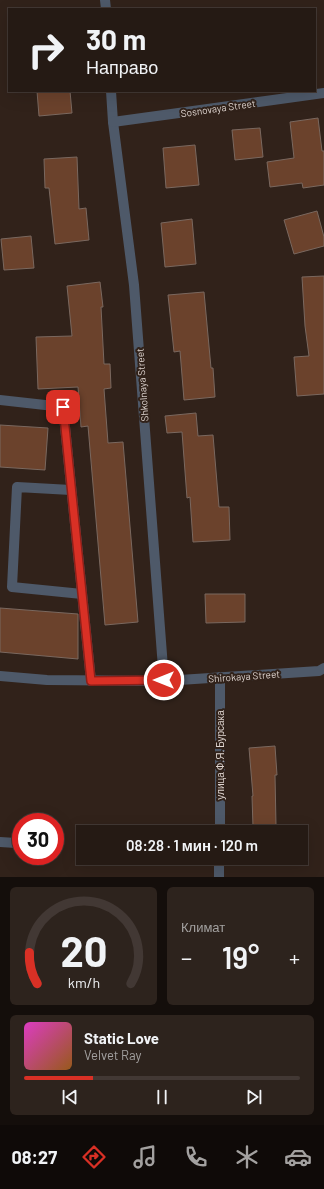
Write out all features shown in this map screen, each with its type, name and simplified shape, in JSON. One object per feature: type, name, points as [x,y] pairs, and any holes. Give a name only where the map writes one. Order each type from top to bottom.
[{"type":"street","name":"Shkolnaya Street","points":[[111,92],[113,122],[134,285],[164,680]]},
{"type":"street","name":"Sosnovaya Street","points":[[113,122],[324,93]]},
{"type":"street","points":[[0,400],[63,407],[91,681]]},
{"type":"street","points":[[71,490],[17,487],[12,586],[82,594]]},
{"type":"street","name":"Shirokaya Street","points":[[0,676],[47,680],[164,680],[319,671],[324,668]]},
{"type":"street","name":"улица Ф.Я. Бурсака","points":[[220,677],[220,825]]},
{"type":"street","points":[[0,842],[12,843]]},
{"type":"street","points":[[219,877],[220,865]]},
{"type":"building","points":[[37,92],[70,92],[72,113],[39,116]]},
{"type":"building","points":[[318,118],[322,151],[324,151],[324,185],[303,188],[302,183],[270,187],[267,162],[294,158],[290,122]]},
{"type":"building","points":[[260,128],[263,157],[235,160],[232,130]]},
{"type":"building","points":[[195,145],[199,185],[166,188],[163,148]]},
{"type":"building","points":[[77,157],[79,209],[86,208],[89,240],[55,244],[49,188],[45,188],[44,159]]},
{"type":"building","points":[[317,211],[324,237],[324,246],[294,254],[284,220]]},
{"type":"building","points":[[192,219],[196,264],[165,267],[161,223]]},
{"type":"building","points":[[31,236],[34,268],[4,270],[1,239]]},
{"type":"building","points":[[324,276],[324,394],[297,396],[294,357],[309,356],[305,326],[302,277]]},
{"type":"building","points":[[100,282],[103,307],[101,307],[104,364],[110,364],[111,388],[104,389],[108,443],[123,442],[138,622],[105,625],[88,426],[81,427],[78,387],[38,389],[36,337],[72,336],[67,286]]},
{"type":"building","points":[[204,292],[215,397],[184,400],[180,351],[174,352],[168,295]]},
{"type":"building","points":[[196,413],[198,436],[213,435],[219,507],[229,507],[230,540],[193,542],[190,497],[187,498],[182,432],[167,433],[165,416]]},
{"type":"building","points":[[0,425],[48,428],[45,470],[0,467]]},
{"type":"building","points":[[205,594],[245,594],[245,622],[206,623]]},
{"type":"building","points":[[0,608],[78,614],[78,659],[0,652]]},
{"type":"building","points":[[275,746],[277,775],[275,775],[276,825],[253,825],[253,796],[249,748]]},
{"type":"route","points":[[63,407],[91,681],[164,680]]}]
